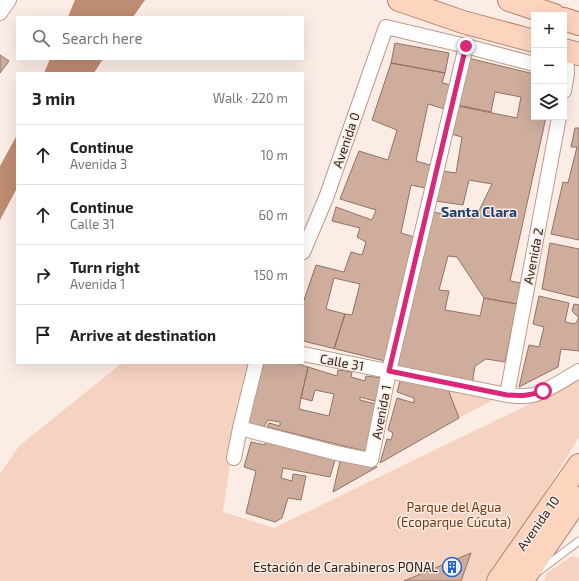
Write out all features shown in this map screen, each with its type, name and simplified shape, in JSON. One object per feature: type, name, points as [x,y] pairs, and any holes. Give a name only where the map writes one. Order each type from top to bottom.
[{"type":"main road","points":[[399,0],[463,22],[531,41]]},
{"type":"main road","points":[[509,0],[545,12]]},
{"type":"main road","points":[[567,20],[579,24]]},
{"type":"main road","name":"Avenida 10","points":[[523,572],[579,465]]},
{"type":"main road","name":"Avenida 10","points":[[498,581],[523,572],[579,498]]},
{"type":"street","points":[[0,13],[9,0]]},
{"type":"street","name":"Avenida 0","points":[[304,250],[326,198],[386,27],[466,46]]},
{"type":"street","points":[[466,46],[531,63]]},
{"type":"street","name":"Avenida 1","points":[[240,428],[336,453],[372,460],[389,371],[466,46]]},
{"type":"street","points":[[566,84],[570,74],[570,51]]},
{"type":"street","name":"Avenida 2","points":[[507,395],[558,120]]},
{"type":"street","name":"Calle 31","points":[[304,354],[507,395],[522,396],[533,395],[543,391],[579,371]]},
{"type":"street","points":[[234,458],[256,364]]},
{"type":"lane","points":[[523,572],[579,541]]},
{"type":"green space","name":"Parque del Agua (Ecoparque Cúcuta)","points":[[121,364],[253,364],[236,424],[223,512],[274,528],[579,380],[579,437],[491,581],[0,581],[0,474],[19,446]]},
{"type":"green space","points":[[451,387],[500,396],[459,418],[449,392]]},
{"type":"green space","points":[[572,556],[579,558],[579,581],[543,581],[548,572]]},
{"type":"shaded area","points":[[75,0],[145,0],[134,16],[68,16]]},
{"type":"shaded area","points":[[50,60],[102,60],[95,72],[44,72]]},
{"type":"shaded area","points":[[16,137],[16,190],[0,220],[0,166]]},
{"type":"building","points":[[395,43],[449,53],[445,73],[391,63]]},
{"type":"building","points":[[0,55],[9,61],[0,73]]},
{"type":"building","points":[[468,58],[531,73],[531,120],[545,120],[510,281],[521,283],[505,362],[486,359],[475,366],[472,385],[394,367],[432,212],[475,219],[492,184],[469,180],[463,205],[436,201],[442,171],[456,173],[462,137],[451,134],[458,106],[517,118],[521,97],[495,92],[491,112],[458,105]],"holes":[[[448,256],[457,257],[484,298],[480,316],[445,310],[449,291],[439,290]]]},
{"type":"building","points":[[391,63],[445,73],[442,83],[452,85],[448,110],[428,104],[416,161],[434,166],[430,189],[411,185],[401,233],[418,238],[389,362],[304,341],[304,300],[316,265],[344,272],[351,252],[362,255],[366,242],[357,237],[360,228],[332,221],[336,207],[372,220],[376,210],[340,199],[359,151],[388,160],[397,130],[372,120]],"holes":[[[334,278],[360,284],[352,315],[326,309]]]},
{"type":"building","points":[[575,128],[579,128],[579,240],[551,234],[563,182],[568,183],[577,147],[571,147]]},
{"type":"building","points":[[550,243],[579,249],[579,298],[542,289]]},
{"type":"building","points":[[539,296],[569,303],[565,322],[575,324],[579,318],[579,351],[561,349],[558,367],[519,387],[529,345],[539,347],[544,327],[533,324]]},
{"type":"building","points":[[574,304],[579,305],[579,318],[572,311]]},
{"type":"building","points":[[260,364],[298,364],[337,376],[338,370],[352,372],[351,377],[365,381],[366,376],[382,378],[378,402],[360,397],[360,400],[376,404],[369,452],[267,427],[269,423],[280,426],[280,422],[268,420],[264,427],[244,422]],"holes":[[[315,390],[334,394],[329,416],[299,409],[301,398],[312,401]]]},
{"type":"building","points":[[401,378],[451,387],[449,392],[459,418],[380,463],[387,439],[391,440],[393,433],[388,430],[397,398],[414,403],[414,398],[397,392]]},
{"type":"building","points":[[266,439],[335,460],[330,477],[283,468],[281,478],[292,481],[293,474],[306,476],[301,500],[288,498],[282,518],[275,522],[246,513],[256,471],[244,467],[251,442],[265,445]]},
{"type":"building","points":[[341,457],[377,467],[333,492]]},
{"type":"building","name":"Estación de Carabineros PONAL","points":[[471,553],[461,581],[404,581]]},
{"type":"place","name":"Estación de Carabineros PONAL","points":[[452,567]]},
{"type":"district","name":"Santa Clara","points":[[479,211]]},
{"type":"route","points":[[466,46],[389,371],[507,395],[533,395],[543,391]]}]
